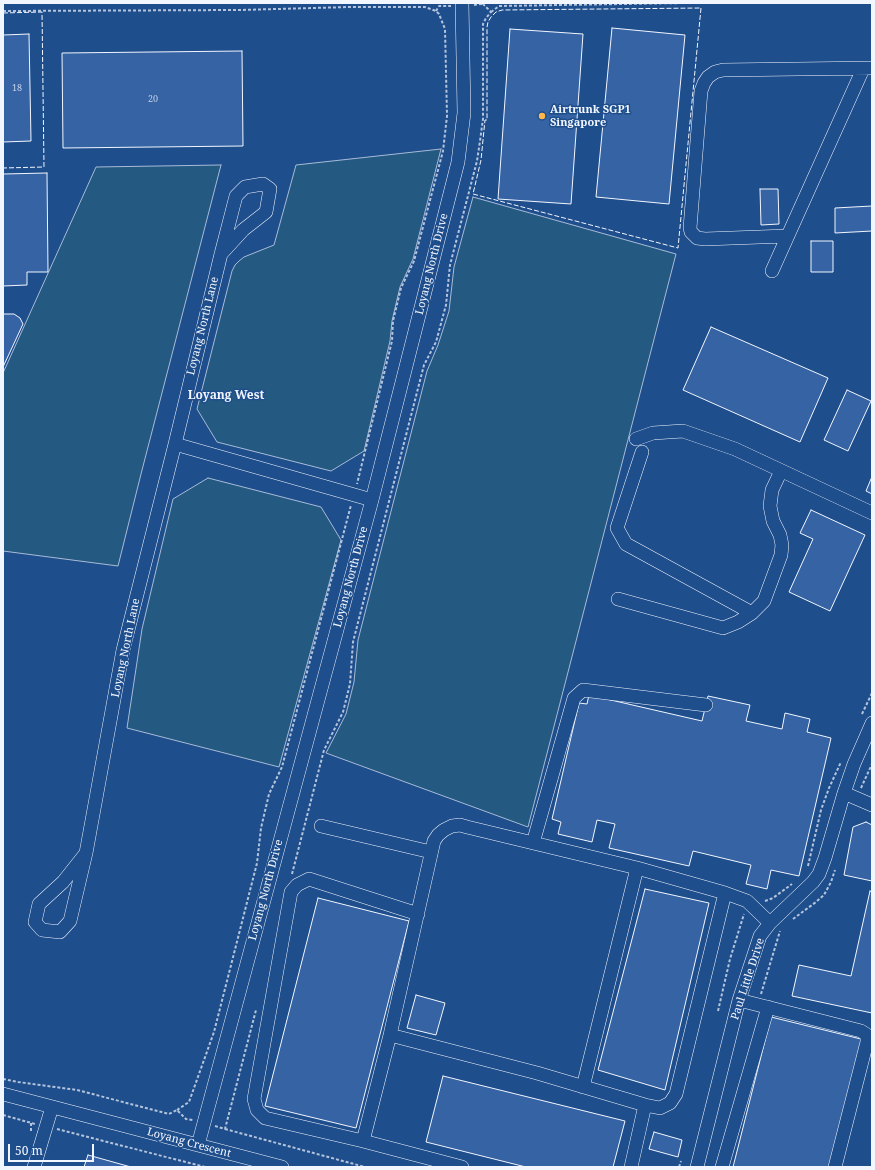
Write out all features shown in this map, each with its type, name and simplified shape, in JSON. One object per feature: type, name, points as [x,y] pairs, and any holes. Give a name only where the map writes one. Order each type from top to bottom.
[{"type":"street","name":"Loyang North Drive","points":[[198,1145],[372,500],[458,162],[464,113],[462,3]]},
{"type":"street","points":[[772,271],[868,69],[723,70],[712,75],[704,83],[701,91],[690,228],[691,232],[697,238],[705,239],[788,236]]},
{"type":"street","name":"Loyang North Lane","points":[[86,853],[63,882],[39,904],[35,922],[42,930],[60,932],[70,921],[86,853],[123,650],[175,444],[220,254],[236,196],[244,187],[263,184],[270,190],[266,212],[243,230],[220,254]]},
{"type":"street","points":[[636,439],[653,433],[683,431],[736,449],[872,513]]},
{"type":"street","points":[[175,444],[372,500]]},
{"type":"street","points":[[642,452],[617,528],[626,544],[752,613]]},
{"type":"street","points":[[618,599],[723,628],[738,622],[752,613],[764,601],[782,556],[780,535],[772,521],[770,506],[772,490],[781,471]]},
{"type":"street","points":[[534,843],[574,698],[583,690],[706,705]]},
{"type":"street","name":"Paul Little Drive","points":[[697,1167],[739,1000],[760,936],[776,926],[819,874],[854,764],[866,720]]},
{"type":"street","points":[[844,793],[872,805]]},
{"type":"street","points":[[363,1141],[390,1035],[431,852],[434,841],[444,830],[452,826],[460,825],[637,868],[725,893],[749,903],[776,926]]},
{"type":"street","points":[[321,826],[431,852]]},
{"type":"street","points":[[583,1087],[637,868]]},
{"type":"street","points":[[418,914],[309,879],[296,884],[292,892],[254,1099],[257,1110],[265,1118],[363,1141],[462,1167]]},
{"type":"street","points":[[390,1035],[537,1073],[645,1105],[660,1108],[670,1103],[676,1094],[725,893]]},
{"type":"street","points":[[739,1000],[861,1031],[867,1036],[867,1042],[836,1167]]},
{"type":"street","points":[[722,1167],[762,1006]]},
{"type":"street","name":"Loyang Crescent","points":[[3,1094],[282,1167]]},
{"type":"street","points":[[631,1167],[645,1105]]},
{"type":"street","points":[[34,1167],[45,1126],[52,1107]]},
{"type":"path","points":[[491,12],[499,6],[685,3]]},
{"type":"path","points":[[3,11],[240,10],[350,7],[425,7],[436,11],[439,14],[445,29],[447,116],[443,151],[414,260],[401,288],[393,321],[392,341],[354,495],[282,767],[269,794],[261,828],[257,863],[214,1032],[189,1102],[178,1110]]},
{"type":"path","points":[[866,720],[872,693]]},
{"type":"path","points":[[808,867],[821,810],[843,757]]},
{"type":"path","points":[[857,799],[872,764]]},
{"type":"path","points":[[791,920],[824,895],[832,882],[835,868]]},
{"type":"path","points":[[718,1011],[730,959],[749,903],[767,901],[794,882]]},
{"type":"path","points":[[762,1006],[776,926]]},
{"type":"path","points":[[3,1115],[205,1167]]},
{"type":"path","points":[[225,1129],[365,1167]]},
{"type":"path","points":[[679,1167],[680,1161]]},
{"type":"shaded area","points":[[441,149],[413,259],[400,287],[392,321],[390,341],[364,451],[331,471],[217,442],[197,409],[232,271],[235,265],[244,257],[274,245],[296,165]]},
{"type":"shaded area","points":[[221,165],[118,566],[3,551],[3,373],[96,167]]},
{"type":"shaded area","points":[[473,197],[676,254],[528,827],[326,753],[346,714],[354,682],[358,640],[427,371],[438,345],[449,311],[454,267]]},
{"type":"shaded area","points":[[208,478],[321,507],[341,540],[279,767],[127,728],[142,629],[173,499]]},
{"type":"building","points":[[612,28],[685,35],[669,204],[596,197]]},
{"type":"building","points":[[510,29],[583,34],[571,204],[498,199]]},
{"type":"building","points":[[29,34],[31,141],[3,142],[3,35]]},
{"type":"building","points":[[242,51],[243,146],[63,148],[62,53]]},
{"type":"building","points":[[47,173],[48,272],[27,272],[27,285],[3,286],[3,174]]},
{"type":"building","points":[[760,189],[778,189],[779,224],[761,225]]},
{"type":"building","points":[[872,206],[872,231],[835,233],[835,208]]},
{"type":"building","points":[[811,241],[833,241],[833,272],[811,272]]},
{"type":"building","points":[[3,314],[14,314],[20,318],[23,324],[3,367]]},
{"type":"building","points":[[711,327],[828,378],[800,442],[683,390]]},
{"type":"building","points":[[847,390],[871,401],[848,451],[824,440]]},
{"type":"building","points":[[872,479],[872,494],[866,491]]},
{"type":"building","points":[[811,510],[865,535],[830,611],[789,592],[813,539],[800,533]]},
{"type":"building","points":[[589,695],[702,721],[708,696],[750,705],[746,721],[782,729],[785,713],[810,719],[807,732],[831,738],[799,876],[771,870],[767,889],[746,884],[751,865],[693,851],[689,866],[609,848],[615,824],[597,820],[592,842],[558,834],[561,822],[552,819],[579,703],[587,704]]},
{"type":"building","points":[[866,822],[872,825],[872,881],[844,875],[853,827]]},
{"type":"building","points":[[645,889],[709,903],[665,1090],[598,1070]]},
{"type":"building","points":[[870,891],[872,892],[872,1013],[792,996],[799,965],[851,976]]},
{"type":"building","points":[[318,898],[409,921],[356,1128],[265,1106]]},
{"type":"building","points":[[416,995],[445,1003],[436,1035],[407,1028]]},
{"type":"building","points":[[771,1017],[865,1040],[832,1167],[733,1167]]},
{"type":"building","points":[[443,1076],[625,1121],[613,1167],[526,1167],[426,1142]]},
{"type":"building","points":[[654,1132],[682,1140],[678,1157],[649,1149]]},
{"type":"building","points":[[88,1155],[131,1167],[84,1167]]},
{"type":"fence","points":[[701,8],[678,248],[473,194],[481,160],[485,120],[487,120],[487,27],[488,22],[496,12],[502,10],[701,8]]},
{"type":"fence","points":[[3,13],[42,12],[44,167],[3,168]]},
{"type":"place","name":"Airtrunk SGP1 Singapore","points":[[542,116]]},
{"type":"district","name":"Loyang West","points":[[226,396]]}]
